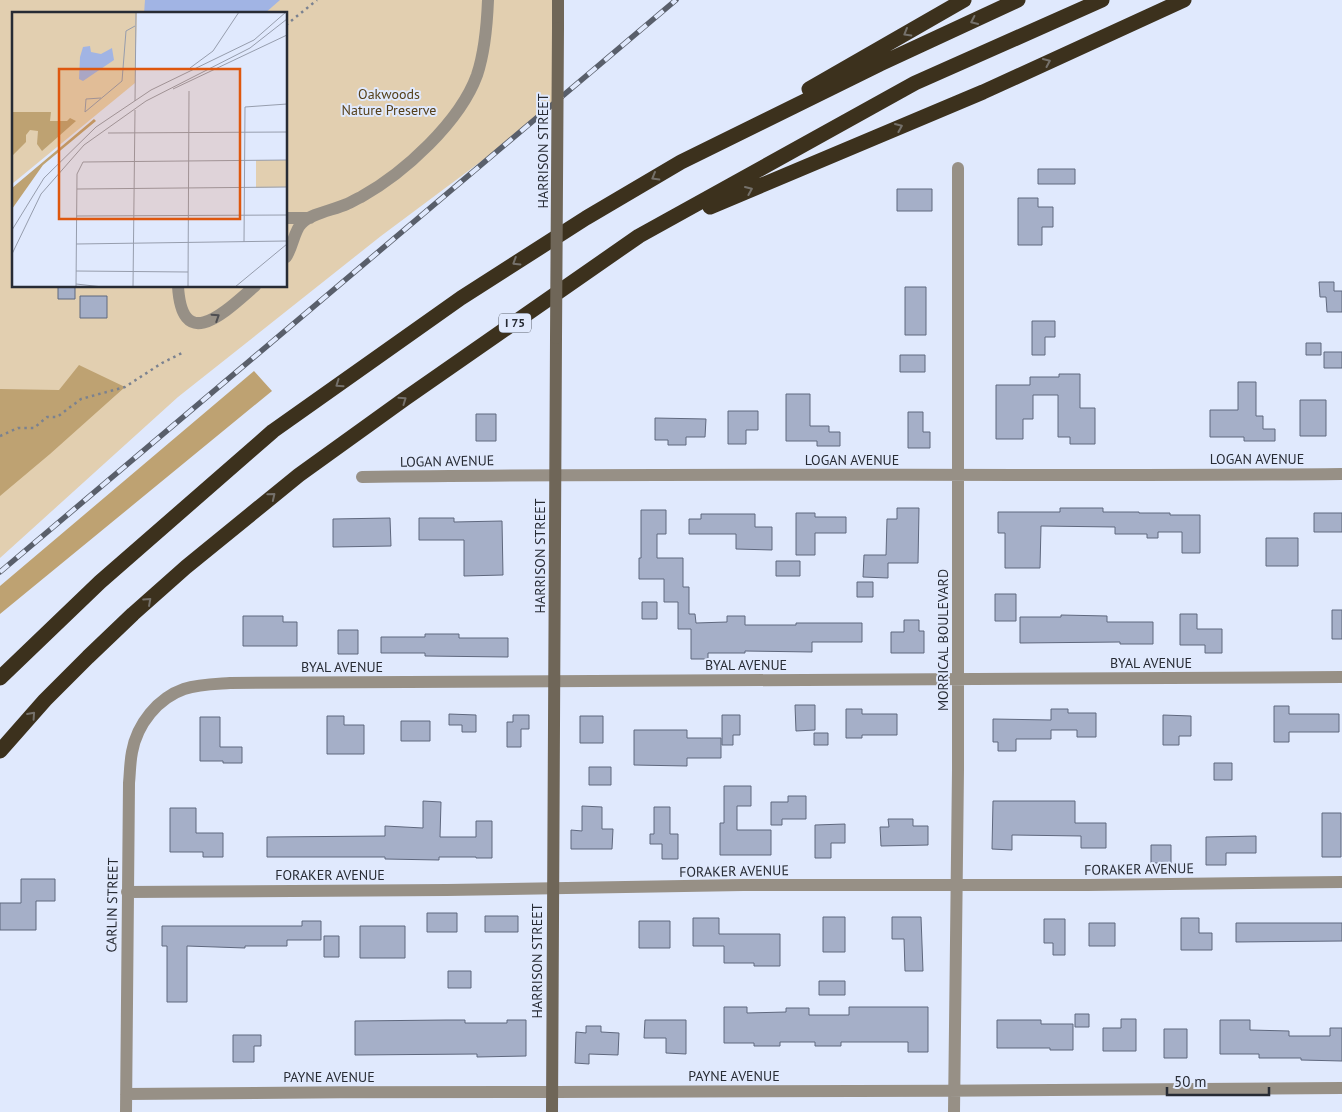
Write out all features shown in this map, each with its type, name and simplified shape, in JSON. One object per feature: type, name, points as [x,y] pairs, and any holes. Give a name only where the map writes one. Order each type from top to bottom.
[{"type":"highway","points":[[0,678],[100,582],[274,431],[461,298],[601,209],[964,0]]},
{"type":"highway","points":[[681,162],[880,64],[1018,0]]},
{"type":"highway","name":"I 75","points":[[0,751],[46,700],[133,614],[186,567],[299,475],[639,236],[915,83],[1102,0]]},
{"type":"highway","points":[[639,236],[983,92],[1184,0]]},
{"type":"street","points":[[288,254],[301,223],[348,204],[375,189],[413,158],[437,135],[456,112],[468,95],[482,57],[487,27],[488,0]]},
{"type":"street","name":"HARRISON STREET","points":[[552,1112],[558,0]]},
{"type":"street","name":"MORRICAL BOULEVARD","points":[[954,1112],[959,475],[958,168]]},
{"type":"street","points":[[288,218],[310,218]]},
{"type":"street","points":[[178,288],[181,310],[187,318],[196,323],[206,323],[215,319],[253,288]]},
{"type":"street","name":"LOGAN AVENUE","points":[[362,477],[1342,474]]},
{"type":"street","name":"BYAL AVENUE","points":[[156,706],[184,689],[198,685],[230,683],[1342,677]]},
{"type":"street","name":"CARLIN STREET","points":[[126,1112],[129,783],[132,752],[139,732],[147,717],[156,706]]},
{"type":"street","name":"FORAKER AVENUE","points":[[127,892],[447,890],[743,885],[1088,885],[1342,882]]},
{"type":"street","name":"PAYNE AVENUE","points":[[126,1094],[1342,1088]]},
{"type":"path","points":[[288,23],[317,0]]},
{"type":"path","points":[[0,436],[18,428],[34,428],[47,417],[57,417],[81,399],[125,387],[162,363],[182,353]]},
{"type":"green space","name":"Oakwoods Nature Preserve","points":[[0,0],[558,0],[558,104],[381,236],[178,397],[0,558]]},
{"type":"shaded area","points":[[79,365],[125,387],[0,496],[0,389],[59,390]]},
{"type":"shaded area","points":[[254,371],[272,391],[0,614],[0,586]]},
{"type":"water","points":[[145,0],[280,0],[266,12],[144,12]]},
{"type":"building","points":[[1038,169],[1075,169],[1075,184],[1038,184]]},
{"type":"building","points":[[897,189],[932,189],[932,211],[897,211]]},
{"type":"building","points":[[1018,198],[1038,198],[1038,207],[1053,207],[1053,227],[1042,227],[1042,245],[1018,245]]},
{"type":"building","points":[[1319,282],[1334,282],[1334,291],[1342,291],[1342,312],[1327,312],[1326,297],[1320,297]]},
{"type":"building","points":[[905,287],[926,287],[926,335],[905,335]]},
{"type":"building","points":[[58,288],[75,288],[75,299],[58,299]]},
{"type":"building","points":[[80,296],[107,296],[107,318],[80,318]]},
{"type":"building","points":[[1032,321],[1055,321],[1055,337],[1045,337],[1045,355],[1032,355]]},
{"type":"building","points":[[1306,343],[1321,343],[1321,355],[1306,355]]},
{"type":"building","points":[[1324,352],[1342,352],[1342,368],[1324,368]]},
{"type":"building","points":[[900,355],[925,355],[925,372],[900,372]]},
{"type":"building","points":[[1059,374],[1080,374],[1080,408],[1095,408],[1095,444],[1070,444],[1070,437],[1058,437],[1058,395],[1033,395],[1033,419],[1023,419],[1023,439],[996,439],[996,385],[1030,385],[1030,377],[1059,377]]},
{"type":"building","points":[[1238,382],[1256,382],[1256,416],[1263,416],[1263,429],[1275,429],[1275,441],[1244,441],[1244,437],[1210,437],[1210,410],[1238,410]]},
{"type":"building","points":[[786,394],[810,394],[810,426],[829,426],[829,432],[840,432],[840,446],[817,446],[817,441],[786,441]]},
{"type":"building","points":[[1300,400],[1326,400],[1326,436],[1300,436]]},
{"type":"building","points":[[728,411],[758,411],[758,430],[746,430],[746,444],[728,444]]},
{"type":"building","points":[[908,412],[923,412],[923,432],[930,432],[930,448],[908,448]]},
{"type":"building","points":[[476,414],[496,414],[496,441],[476,441]]},
{"type":"building","points":[[655,418],[706,419],[705,437],[686,437],[686,445],[668,445],[668,440],[655,440]]},
{"type":"building","points":[[897,508],[919,508],[918,563],[888,563],[888,578],[863,577],[864,555],[886,555],[887,519],[897,519]]},
{"type":"building","points":[[1060,508],[1103,508],[1103,512],[1200,515],[1200,553],[1182,553],[1182,532],[1158,532],[1158,538],[1147,538],[1147,534],[1115,534],[1115,527],[1041,526],[1040,568],[1005,568],[1005,533],[998,533],[998,512],[1060,512]]},
{"type":"building","points":[[641,510],[666,510],[666,534],[657,534],[657,558],[683,558],[683,587],[689,587],[689,614],[695,614],[696,623],[727,622],[727,616],[745,616],[745,625],[862,623],[862,642],[812,642],[812,652],[745,651],[745,653],[708,653],[708,659],[691,659],[691,629],[678,629],[678,602],[664,602],[664,579],[639,579]]},
{"type":"building","points":[[796,513],[815,513],[815,517],[846,517],[846,533],[815,533],[815,555],[796,555]]},
{"type":"building","points":[[1314,513],[1342,513],[1342,532],[1314,532]]},
{"type":"building","points":[[701,514],[755,514],[755,527],[772,527],[772,550],[736,549],[736,534],[689,534],[689,519],[701,519]]},
{"type":"building","points":[[390,518],[391,546],[333,547],[333,519]]},
{"type":"building","points":[[419,518],[454,518],[454,522],[502,521],[503,575],[464,576],[464,540],[419,540]]},
{"type":"building","points":[[1266,538],[1298,538],[1298,566],[1266,566]]},
{"type":"building","points":[[776,561],[800,561],[800,576],[776,576]]},
{"type":"building","points":[[857,582],[873,582],[873,597],[857,597]]},
{"type":"building","points":[[995,594],[1016,594],[1016,621],[995,621]]},
{"type":"building","points":[[642,602],[657,602],[657,619],[642,619]]},
{"type":"building","points":[[1332,610],[1342,610],[1342,639],[1332,639]]},
{"type":"building","points":[[1180,614],[1197,614],[1197,629],[1222,629],[1222,653],[1205,653],[1205,645],[1180,645]]},
{"type":"building","points":[[1061,615],[1107,616],[1107,622],[1153,622],[1153,644],[1120,644],[1120,642],[1020,643],[1020,617],[1061,617]]},
{"type":"building","points":[[243,616],[283,616],[283,622],[297,622],[297,646],[243,646]]},
{"type":"building","points":[[904,620],[919,620],[919,631],[924,631],[924,653],[891,653],[891,632],[904,632]]},
{"type":"building","points":[[338,630],[358,630],[358,654],[338,654]]},
{"type":"building","points":[[425,634],[459,634],[459,638],[508,638],[508,657],[425,656],[425,653],[381,653],[381,637],[425,637]]},
{"type":"building","points":[[795,705],[815,705],[815,730],[796,731]]},
{"type":"building","points":[[1274,706],[1289,706],[1289,714],[1339,714],[1339,732],[1289,732],[1289,742],[1274,742]]},
{"type":"building","points":[[846,709],[862,709],[862,714],[897,714],[897,735],[862,735],[862,738],[846,738]]},
{"type":"building","points":[[1051,709],[1068,709],[1068,713],[1096,713],[1096,737],[1077,737],[1077,730],[1051,730],[1051,739],[1016,739],[1016,751],[998,751],[998,742],[993,742],[993,719],[1051,720]]},
{"type":"building","points":[[449,714],[476,715],[476,732],[462,732],[462,725],[449,725]]},
{"type":"building","points":[[513,715],[529,715],[529,729],[521,729],[521,747],[507,747],[507,722],[513,722]]},
{"type":"building","points":[[722,715],[740,715],[740,735],[733,735],[733,745],[722,745]]},
{"type":"building","points":[[1163,715],[1191,716],[1191,736],[1179,736],[1179,745],[1163,745]]},
{"type":"building","points":[[327,716],[344,716],[344,725],[364,725],[364,754],[327,754]]},
{"type":"building","points":[[580,716],[603,716],[603,743],[580,743]]},
{"type":"building","points":[[200,717],[220,717],[220,747],[242,747],[242,763],[200,761]]},
{"type":"building","points":[[401,721],[430,721],[430,741],[401,741]]},
{"type":"building","points":[[634,730],[687,730],[687,738],[721,738],[721,758],[687,758],[687,766],[634,765]]},
{"type":"building","points":[[814,733],[828,733],[828,745],[814,745]]},
{"type":"building","points":[[1214,763],[1232,763],[1232,780],[1214,780]]},
{"type":"building","points":[[589,767],[611,767],[611,785],[589,785]]},
{"type":"building","points":[[724,786],[751,786],[751,806],[737,806],[737,830],[771,830],[771,855],[720,855],[720,823],[724,823]]},
{"type":"building","points":[[788,796],[806,796],[806,819],[782,819],[782,825],[771,825],[771,802],[788,802]]},
{"type":"building","points":[[423,801],[441,802],[440,837],[476,837],[476,821],[492,821],[492,858],[439,857],[439,860],[385,859],[385,857],[267,857],[267,837],[385,836],[385,826],[423,828]]},
{"type":"building","points":[[993,801],[1075,801],[1075,823],[1106,823],[1106,848],[1081,848],[1081,836],[1012,835],[1012,850],[992,849]]},
{"type":"building","points":[[582,806],[602,807],[602,829],[613,829],[612,849],[571,849],[571,830],[582,831]]},
{"type":"building","points":[[654,807],[670,807],[670,834],[678,834],[678,859],[662,859],[662,844],[650,844],[650,834],[654,834]]},
{"type":"building","points":[[170,808],[196,808],[196,833],[223,833],[223,857],[203,857],[203,852],[170,852]]},
{"type":"building","points":[[1322,813],[1341,813],[1341,857],[1322,857]]},
{"type":"building","points":[[888,819],[913,819],[913,826],[928,826],[928,845],[881,846],[880,827],[889,827]]},
{"type":"building","points":[[845,824],[845,843],[831,843],[831,858],[815,858],[815,825]]},
{"type":"building","points":[[1256,836],[1256,853],[1226,853],[1226,865],[1206,865],[1206,837]]},
{"type":"building","points":[[1151,845],[1171,845],[1171,863],[1151,863]]},
{"type":"building","points":[[21,879],[55,879],[55,901],[36,901],[36,930],[0,930],[0,903],[21,903]]},
{"type":"building","points":[[427,913],[457,913],[457,932],[427,932]]},
{"type":"building","points":[[485,916],[518,916],[518,932],[485,932]]},
{"type":"building","points":[[823,917],[845,917],[845,952],[823,952]]},
{"type":"building","points":[[892,917],[921,917],[923,971],[905,971],[904,939],[892,939]]},
{"type":"building","points":[[693,918],[719,918],[719,934],[780,934],[780,966],[754,966],[754,963],[724,963],[724,946],[693,946]]},
{"type":"building","points":[[1181,918],[1199,918],[1199,933],[1212,933],[1212,950],[1181,950]]},
{"type":"building","points":[[1044,919],[1065,919],[1065,955],[1053,955],[1053,943],[1044,943]]},
{"type":"building","points":[[302,921],[321,921],[321,940],[287,940],[287,946],[245,946],[245,948],[187,946],[187,1002],[167,1002],[167,946],[162,946],[162,926],[302,926]]},
{"type":"building","points":[[639,921],[670,921],[670,948],[639,948]]},
{"type":"building","points":[[1089,923],[1115,923],[1115,946],[1089,946]]},
{"type":"building","points":[[1236,923],[1342,923],[1342,941],[1236,942]]},
{"type":"building","points":[[360,926],[405,926],[405,958],[360,958]]},
{"type":"building","points":[[324,936],[339,936],[339,957],[324,957]]},
{"type":"building","points":[[448,971],[471,971],[471,988],[448,988]]},
{"type":"building","points":[[819,981],[845,981],[845,995],[819,995]]},
{"type":"building","points":[[724,1007],[747,1007],[747,1013],[786,1012],[786,1008],[809,1008],[809,1015],[849,1015],[849,1007],[928,1007],[928,1052],[908,1052],[908,1042],[841,1042],[841,1046],[815,1046],[815,1042],[780,1042],[780,1046],[754,1046],[754,1043],[724,1043]]},
{"type":"building","points":[[1075,1014],[1089,1014],[1089,1027],[1075,1027]]},
{"type":"building","points":[[1121,1019],[1136,1019],[1136,1051],[1103,1051],[1103,1028],[1121,1028]]},
{"type":"building","points":[[465,1020],[465,1023],[507,1023],[507,1020],[526,1020],[526,1056],[477,1057],[477,1054],[355,1055],[355,1021]]},
{"type":"building","points":[[645,1020],[686,1020],[686,1054],[666,1053],[666,1038],[644,1038]]},
{"type":"building","points":[[997,1020],[1041,1020],[1041,1024],[1073,1024],[1073,1050],[997,1048]]},
{"type":"building","points":[[1220,1020],[1250,1020],[1250,1030],[1289,1031],[1289,1036],[1330,1036],[1330,1028],[1342,1028],[1342,1061],[1301,1060],[1301,1058],[1259,1058],[1259,1054],[1220,1054]]},
{"type":"building","points":[[586,1026],[601,1026],[601,1032],[619,1033],[618,1055],[589,1054],[589,1064],[575,1063],[576,1032],[586,1033]]},
{"type":"building","points":[[1164,1029],[1187,1029],[1187,1058],[1164,1058]]},
{"type":"building","points":[[233,1035],[261,1035],[261,1046],[254,1046],[254,1062],[233,1062]]},
{"type":"railway","points":[[0,572],[676,0]]}]
